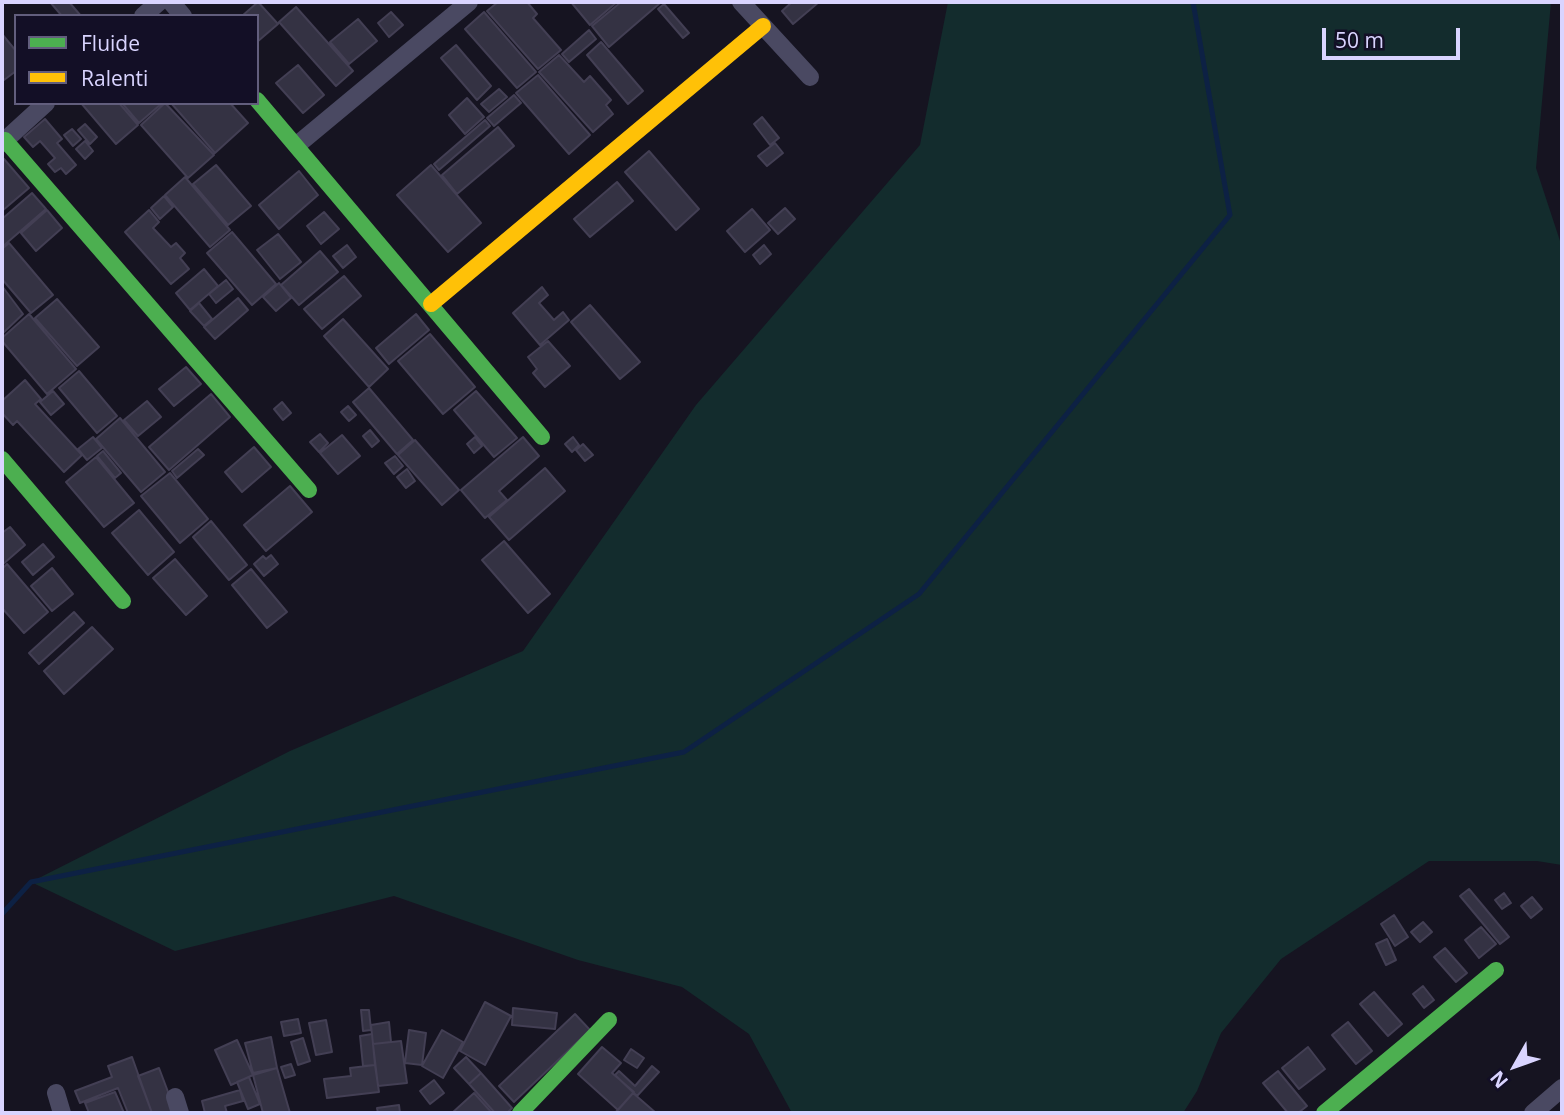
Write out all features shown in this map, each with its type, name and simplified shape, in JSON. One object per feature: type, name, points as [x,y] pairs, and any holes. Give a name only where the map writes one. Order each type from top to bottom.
[{"type":"street","points":[[145,14],[159,2]]},
{"type":"street","points":[[297,145],[469,2]]},
{"type":"street","points":[[741,2],[810,77]]},
{"type":"street","points":[[431,304],[763,26]]},
{"type":"street","points":[[259,102],[542,437]]},
{"type":"street","points":[[44,105],[3,142],[309,491]]},
{"type":"street","points":[[2,459],[123,601]]},
{"type":"street","points":[[1324,1113],[1496,970]]},
{"type":"street","points":[[520,1113],[609,1020]]},
{"type":"street","points":[[1533,1113],[1562,1088]]},
{"type":"street","points":[[56,1093],[62,1113]]},
{"type":"green space","points":[[948,2],[1551,2],[1536,168],[1562,247],[1562,865],[1537,861],[1429,861],[1281,959],[1221,1033],[1197,1091],[1183,1113],[792,1113],[749,1034],[682,987],[578,960],[394,896],[175,951],[31,882],[290,751],[523,651],[696,405],[920,145]]},
{"type":"building","points":[[50,2],[69,2],[79,14],[60,14]]},
{"type":"building","points":[[258,2],[278,24],[259,40],[259,14],[244,14]]},
{"type":"building","points":[[498,2],[527,2],[537,14],[533,18],[561,50],[538,69],[487,11]]},
{"type":"building","points":[[571,2],[617,2],[590,25]]},
{"type":"building","points":[[621,2],[660,3],[609,47],[592,26]]},
{"type":"building","points":[[792,2],[819,2],[793,24],[782,11]]},
{"type":"building","points":[[664,4],[689,33],[683,38],[658,9]]},
{"type":"building","points":[[296,7],[353,71],[336,86],[279,22]]},
{"type":"building","points":[[391,12],[403,25],[389,37],[378,23]]},
{"type":"building","points":[[484,12],[536,72],[517,88],[465,29]]},
{"type":"building","points":[[358,19],[377,41],[349,64],[330,42]]},
{"type":"building","points":[[589,30],[596,39],[569,62],[562,54]]},
{"type":"building","points":[[2,34],[14,49],[14,72],[4,80]]},
{"type":"building","points":[[601,42],[643,91],[628,104],[587,55]]},
{"type":"building","points":[[456,45],[491,86],[477,100],[441,58]]},
{"type":"building","points":[[559,55],[584,82],[590,76],[611,100],[606,105],[613,114],[593,132],[539,72]]},
{"type":"building","points":[[298,65],[324,95],[303,113],[276,83]]},
{"type":"building","points":[[538,75],[590,135],[569,154],[516,93]]},
{"type":"building","points":[[499,89],[507,97],[489,112],[481,104]]},
{"type":"building","points":[[514,95],[521,103],[494,126],[487,118]]},
{"type":"building","points":[[467,98],[484,117],[465,134],[449,115]]},
{"type":"building","points":[[83,105],[121,105],[138,125],[116,144]]},
{"type":"building","points":[[124,105],[160,105],[139,123]]},
{"type":"building","points":[[163,105],[167,105],[214,155],[188,178],[141,125]]},
{"type":"building","points":[[173,105],[232,105],[248,123],[215,153]]},
{"type":"building","points":[[762,117],[779,138],[770,145],[754,124]]},
{"type":"building","points":[[45,119],[62,139],[57,143],[76,165],[66,174],[61,168],[55,172],[48,164],[55,158],[40,141],[33,147],[24,137]]},
{"type":"building","points":[[485,120],[490,126],[439,170],[434,164]]},
{"type":"building","points":[[85,124],[97,137],[90,144],[78,130]]},
{"type":"building","points":[[498,127],[514,146],[457,194],[442,175]]},
{"type":"building","points":[[72,129],[81,139],[73,146],[64,135]]},
{"type":"building","points":[[85,141],[93,151],[85,159],[76,149]]},
{"type":"building","points":[[775,143],[783,153],[767,166],[758,156]]},
{"type":"building","points":[[649,151],[699,209],[676,230],[625,172]]},
{"type":"building","points":[[4,159],[29,188],[2,211],[2,161]]},
{"type":"building","points":[[216,165],[251,206],[228,225],[193,184]]},
{"type":"building","points":[[431,165],[481,223],[448,252],[397,195]]},
{"type":"building","points":[[299,171],[318,195],[279,229],[259,205]]},
{"type":"building","points":[[185,177],[230,230],[210,247],[165,195]]},
{"type":"building","points":[[617,182],[633,201],[590,237],[574,219]]},
{"type":"building","points":[[32,193],[46,209],[2,247],[2,219]]},
{"type":"building","points":[[164,196],[173,207],[160,219],[151,208]]},
{"type":"building","points":[[785,208],[795,219],[778,234],[768,223]]},
{"type":"building","points":[[752,209],[770,230],[745,252],[727,231]]},
{"type":"building","points":[[47,210],[62,228],[36,251],[21,233]]},
{"type":"building","points":[[149,210],[159,222],[153,228],[171,247],[176,243],[185,253],[180,258],[189,269],[171,284],[125,232]]},
{"type":"building","points":[[324,212],[339,229],[321,244],[307,226]]},
{"type":"building","points":[[232,232],[276,284],[252,305],[207,253]]},
{"type":"building","points":[[278,234],[301,262],[280,279],[257,250]]},
{"type":"building","points":[[9,243],[53,295],[31,313],[2,279],[2,249]]},
{"type":"building","points":[[347,245],[356,257],[343,268],[333,256]]},
{"type":"building","points":[[764,245],[771,254],[760,264],[753,255]]},
{"type":"building","points":[[320,251],[338,272],[299,305],[281,285]]},
{"type":"building","points":[[204,269],[218,286],[190,310],[176,293]]},
{"type":"building","points":[[344,276],[361,296],[322,329],[304,309]]},
{"type":"building","points":[[226,280],[233,289],[216,303],[209,294]]},
{"type":"building","points":[[279,283],[291,298],[276,311],[263,297]]},
{"type":"building","points":[[2,286],[23,314],[2,334]]},
{"type":"building","points":[[542,287],[548,295],[539,303],[554,320],[563,312],[569,320],[540,345],[513,313]]},
{"type":"building","points":[[238,298],[248,310],[215,339],[204,327]]},
{"type":"building","points":[[57,299],[99,347],[77,366],[35,318]]},
{"type":"building","points":[[199,303],[212,319],[204,326],[190,311]]},
{"type":"building","points":[[590,305],[640,362],[620,379],[571,322]]},
{"type":"building","points":[[29,314],[76,369],[47,394],[2,341],[2,338]]},
{"type":"building","points":[[416,314],[429,330],[389,364],[376,348]]},
{"type":"building","points":[[343,319],[388,369],[369,387],[324,336]]},
{"type":"building","points":[[430,334],[475,387],[443,414],[398,361]]},
{"type":"building","points":[[548,341],[570,366],[545,387],[533,373],[537,369],[528,357]]},
{"type":"building","points":[[186,367],[201,384],[174,406],[159,389]]},
{"type":"building","points":[[79,371],[117,416],[97,433],[59,388]]},
{"type":"building","points":[[25,380],[41,399],[35,404],[82,455],[64,472],[17,421],[13,425],[2,413],[2,401]]},
{"type":"building","points":[[369,388],[413,440],[397,454],[353,402]]},
{"type":"building","points":[[53,391],[64,404],[51,415],[40,402]]},
{"type":"building","points":[[476,391],[517,438],[494,457],[454,410]]},
{"type":"building","points":[[211,394],[230,417],[169,470],[149,447]]},
{"type":"building","points":[[147,401],[161,417],[138,436],[124,420]]},
{"type":"building","points":[[282,402],[291,413],[283,420],[274,409]]},
{"type":"building","points":[[348,406],[356,415],[349,421],[341,412]]},
{"type":"building","points":[[120,418],[165,472],[141,492],[96,439]]},
{"type":"building","points":[[370,430],[379,441],[372,447],[363,436]]},
{"type":"building","points":[[320,434],[328,443],[319,452],[310,442]]},
{"type":"building","points":[[342,435],[360,456],[338,474],[320,453]]},
{"type":"building","points":[[93,437],[102,448],[87,460],[78,449]]},
{"type":"building","points":[[475,437],[482,446],[474,453],[467,444]]},
{"type":"building","points":[[523,437],[539,456],[499,491],[507,500],[485,518],[461,490]]},
{"type":"building","points":[[573,437],[579,445],[572,452],[565,444]]},
{"type":"building","points":[[415,440],[459,490],[442,505],[398,455]]},
{"type":"building","points":[[583,444],[593,455],[585,461],[576,450]]},
{"type":"building","points":[[254,447],[271,467],[242,492],[225,472]]},
{"type":"building","points":[[198,449],[204,455],[177,478],[172,471]]},
{"type":"building","points":[[103,451],[121,473],[115,478],[97,456]]},
{"type":"building","points":[[395,456],[403,466],[394,474],[385,463]]},
{"type":"building","points":[[96,457],[134,503],[104,527],[66,482]]},
{"type":"building","points":[[545,468],[565,491],[509,540],[489,517]]},
{"type":"building","points":[[407,469],[415,481],[406,488],[397,477]]},
{"type":"building","points":[[170,473],[208,519],[180,543],[141,496]]},
{"type":"building","points":[[290,486],[312,512],[266,551],[244,525]]},
{"type":"building","points":[[139,510],[174,552],[148,575],[112,533]]},
{"type":"building","points":[[211,521],[247,565],[229,580],[193,537]]},
{"type":"building","points":[[10,527],[25,545],[2,565],[2,533]]},
{"type":"building","points":[[504,541],[550,594],[528,613],[482,560]]},
{"type":"building","points":[[43,544],[54,557],[33,575],[22,562]]},
{"type":"building","points":[[271,555],[278,564],[264,576],[254,564],[263,556],[266,559]]},
{"type":"building","points":[[175,559],[207,596],[186,615],[153,578]]},
{"type":"building","points":[[7,564],[48,612],[24,633],[2,608],[2,569]]},
{"type":"building","points":[[52,568],[73,594],[52,611],[31,586]]},
{"type":"building","points":[[251,569],[287,612],[267,628],[232,585]]},
{"type":"building","points":[[74,612],[84,623],[39,664],[29,653]]},
{"type":"building","points":[[92,627],[113,649],[64,694],[44,671]]},
{"type":"building","points":[[1469,889],[1509,937],[1500,944],[1460,896]]},
{"type":"building","points":[[1504,893],[1511,903],[1502,909],[1495,900]]},
{"type":"building","points":[[1532,897],[1542,909],[1531,918],[1521,906]]},
{"type":"building","points":[[1394,915],[1408,937],[1395,946],[1381,924]]},
{"type":"building","points":[[1423,922],[1432,932],[1420,942],[1411,932]]},
{"type":"building","points":[[1481,927],[1496,944],[1479,958],[1465,940]]},
{"type":"building","points":[[1387,939],[1396,960],[1386,965],[1376,944]]},
{"type":"building","points":[[1445,948],[1467,973],[1456,982],[1434,957]]},
{"type":"building","points":[[1423,986],[1434,1000],[1424,1008],[1413,994]]},
{"type":"building","points":[[1374,992],[1402,1024],[1388,1036],[1360,1004]]},
{"type":"building","points":[[485,1002],[511,1016],[485,1065],[460,1051]]},
{"type":"building","points":[[513,1008],[557,1013],[555,1029],[512,1025]]},
{"type":"building","points":[[361,1010],[369,1010],[371,1030],[363,1031]]},
{"type":"building","points":[[575,1014],[590,1030],[514,1102],[499,1086]]},
{"type":"building","points":[[298,1019],[301,1033],[284,1036],[281,1022]]},
{"type":"building","points":[[326,1020],[332,1052],[316,1055],[309,1023]]},
{"type":"building","points":[[389,1022],[391,1042],[373,1044],[371,1025]]},
{"type":"building","points":[[1348,1022],[1372,1051],[1356,1064],[1332,1035]]},
{"type":"building","points":[[409,1030],[426,1033],[422,1065],[405,1063]]},
{"type":"building","points":[[442,1030],[463,1042],[443,1078],[422,1066]]},
{"type":"building","points":[[372,1034],[375,1065],[363,1066],[360,1036]]},
{"type":"building","points":[[271,1037],[277,1068],[253,1073],[245,1043]]},
{"type":"building","points":[[303,1038],[310,1061],[298,1065],[291,1042]]},
{"type":"building","points":[[237,1040],[253,1075],[231,1085],[215,1050]]},
{"type":"building","points":[[401,1041],[407,1083],[378,1086],[373,1044]]},
{"type":"building","points":[[602,1047],[621,1063],[612,1073],[634,1092],[618,1110],[578,1074]]},
{"type":"building","points":[[1308,1047],[1325,1069],[1299,1089],[1282,1068]]},
{"type":"building","points":[[631,1049],[644,1058],[637,1068],[624,1060]]},
{"type":"building","points":[[132,1057],[152,1113],[128,1113],[118,1088],[80,1103],[75,1091],[112,1077],[108,1066]]},
{"type":"building","points":[[466,1057],[481,1073],[469,1084],[454,1068]]},
{"type":"building","points":[[291,1064],[295,1075],[285,1078],[281,1067]]},
{"type":"building","points":[[375,1065],[379,1092],[327,1098],[324,1079],[351,1076],[350,1068]]},
{"type":"building","points":[[652,1066],[659,1072],[637,1096],[615,1075],[619,1071],[635,1086]]},
{"type":"building","points":[[159,1068],[176,1113],[152,1113],[138,1076]]},
{"type":"building","points":[[277,1068],[290,1113],[263,1113],[253,1075]]},
{"type":"building","points":[[1278,1071],[1307,1106],[1298,1113],[1288,1113],[1263,1083]]},
{"type":"building","points":[[481,1073],[512,1108],[507,1113],[495,1113],[469,1084]]},
{"type":"building","points":[[249,1077],[260,1104],[248,1109],[237,1082]]},
{"type":"building","points":[[434,1080],[444,1093],[430,1104],[420,1091]]},
{"type":"building","points":[[240,1090],[243,1101],[225,1106],[227,1113],[205,1113],[202,1101]]},
{"type":"building","points":[[115,1092],[124,1113],[89,1113],[85,1103]]},
{"type":"building","points":[[474,1093],[492,1113],[452,1113]]},
{"type":"building","points":[[633,1093],[656,1113],[615,1113]]},
{"type":"building","points":[[399,1105],[400,1113],[378,1113],[377,1108]]},
{"type":"waterway","points":[[2,914],[31,882],[684,752],[919,594],[1230,215],[1193,2]]},
{"type":"traffic: fast","points":[[259,102],[542,437]]},
{"type":"traffic: fast","points":[[5,140],[309,490]]},
{"type":"traffic: fast","points":[[2,459],[123,601]]},
{"type":"traffic: fast","points":[[1324,1113],[1496,970]]},
{"type":"traffic: fast","points":[[520,1113],[609,1020]]},
{"type":"traffic: slow","points":[[431,304],[763,26]]}]
